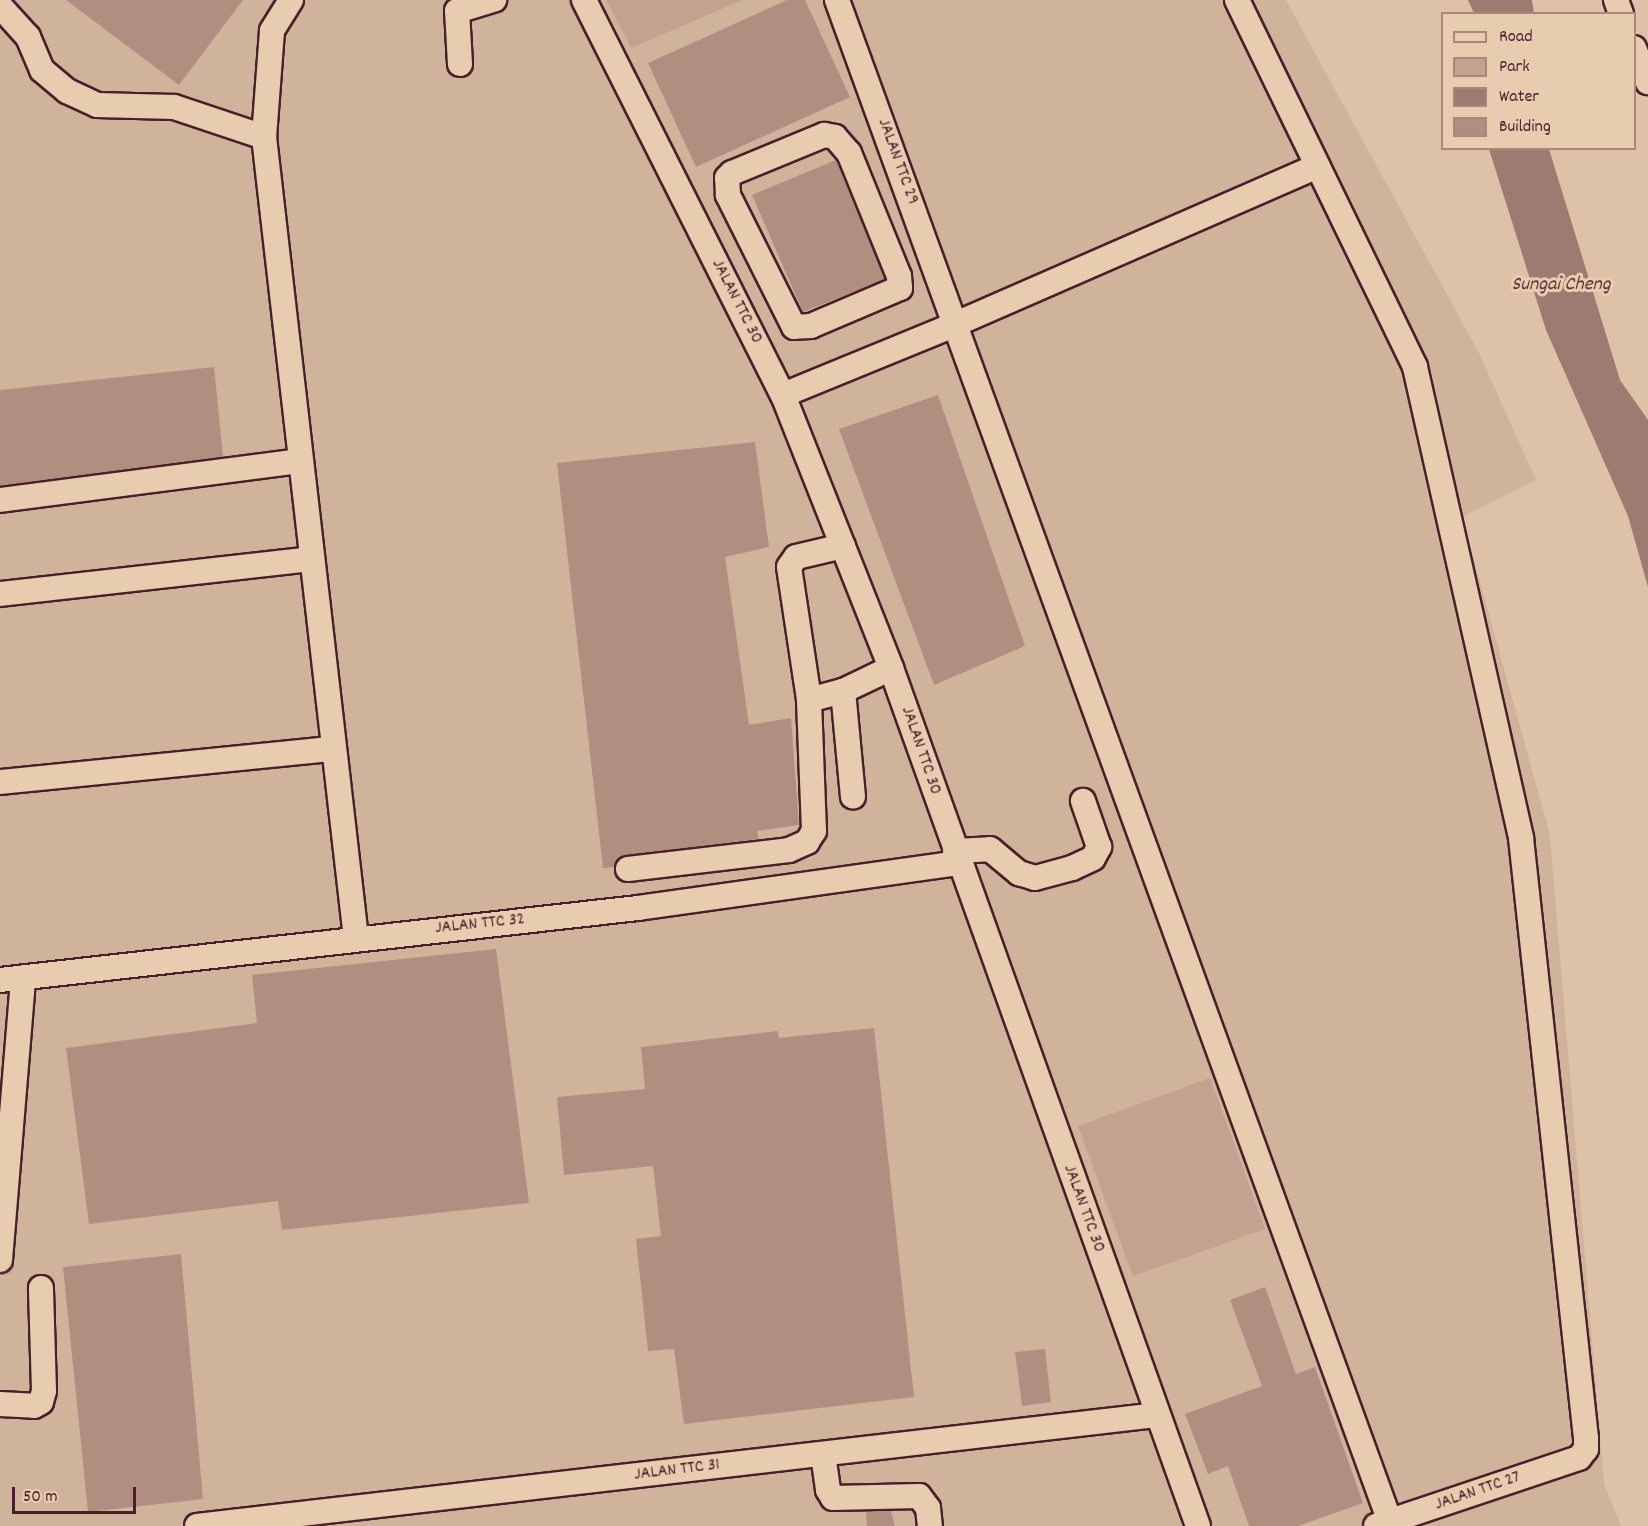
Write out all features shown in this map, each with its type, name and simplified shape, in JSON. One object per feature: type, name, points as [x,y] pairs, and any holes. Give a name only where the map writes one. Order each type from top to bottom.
[{"type":"street","points":[[291,0],[272,31],[264,137],[356,938]]},
{"type":"street","points":[[460,64],[457,11],[494,0]]},
{"type":"street","name":"JALAN TTC 30","points":[[584,0],[783,395],[891,668],[1156,1415],[1198,1526]]},
{"type":"street","name":"JALAN TTC 29","points":[[837,0],[956,324],[1383,1524]]},
{"type":"street","points":[[783,395],[956,324],[1317,166],[1237,0]]},
{"type":"street","points":[[0,6],[28,38],[42,70],[67,91],[97,105],[174,107],[264,137]]},
{"type":"street","points":[[1636,51],[1648,82]]},
{"type":"street","points":[[818,136],[835,137],[849,153],[899,276],[900,288],[811,326],[794,327],[755,252],[728,195],[727,178],[818,136]]},
{"type":"street","name":"JALAN TTC 27","points":[[1317,166],[1415,367],[1521,837],[1586,1438],[1586,1449],[1579,1458],[1383,1524]]},
{"type":"street","points":[[720,270],[755,252]]},
{"type":"street","points":[[0,500],[300,461]]},
{"type":"street","points":[[628,869],[789,850],[807,842],[814,831],[809,700],[789,567],[796,557],[843,546]]},
{"type":"street","points":[[0,594],[312,559]]},
{"type":"street","points":[[809,700],[843,691],[891,668]]},
{"type":"street","points":[[843,691],[853,797]]},
{"type":"street","points":[[0,782],[333,749]]},
{"type":"street","name":"JALAN TTC 32","points":[[11,979],[356,938],[638,908],[958,857],[990,849],[1019,873],[1035,878],[1072,868],[1092,858],[1099,847],[1083,801]]},
{"type":"street","points":[[0,1260],[11,979]]},
{"type":"street","points":[[0,1404],[34,1406],[40,1402],[44,1391],[41,1288]]},
{"type":"street","name":"JALAN TTC 31","points":[[197,1526],[1156,1415]]},
{"type":"street","points":[[823,1454],[828,1490],[833,1498],[919,1496],[928,1508],[930,1526]]},
{"type":"shaded area","points":[[0,0],[1286,0],[1479,353],[1536,480],[1462,517],[1550,835],[1604,1484],[1621,1526],[0,1526]]},
{"type":"green space","points":[[606,0],[742,0],[631,48]]},
{"type":"green space","points":[[1210,1078],[1265,1229],[1133,1276],[1078,1126]]},
{"type":"water","points":[[1468,0],[1532,0],[1534,12],[1474,12]]},
{"type":"water","name":"Sungai Cheng","points":[[1489,150],[1549,150],[1620,380],[1648,420],[1648,587],[1628,516],[1546,330]]},
{"type":"building","points":[[66,0],[243,0],[179,85]]},
{"type":"building","points":[[787,0],[805,0],[850,97],[696,167],[648,63]]},
{"type":"building","points":[[836,160],[885,279],[803,312],[752,195]]},
{"type":"building","points":[[214,367],[223,457],[0,486],[0,390]]},
{"type":"building","points":[[938,395],[1025,646],[934,685],[839,429]]},
{"type":"building","points":[[755,442],[769,547],[725,557],[749,725],[791,718],[799,825],[757,831],[759,839],[626,855],[614,867],[603,868],[557,463]]},
{"type":"building","points":[[496,949],[529,1203],[282,1230],[278,1201],[89,1224],[66,1048],[257,1023],[252,975]]},
{"type":"building","points":[[874,1028],[914,1397],[684,1424],[674,1349],[648,1351],[636,1239],[661,1236],[653,1166],[564,1175],[557,1097],[645,1089],[641,1047],[778,1031],[779,1038]]},
{"type":"building","points":[[181,1254],[203,1499],[88,1512],[63,1267]]},
{"type":"building","points":[[1265,1287],[1296,1374],[1315,1367],[1363,1503],[1298,1526],[1249,1526],[1228,1466],[1208,1474],[1185,1414],[1262,1386],[1230,1300]]},
{"type":"building","points":[[1045,1349],[1051,1402],[1022,1406],[1015,1352]]},
{"type":"building","points":[[866,1511],[891,1511],[895,1526],[867,1526]]}]
